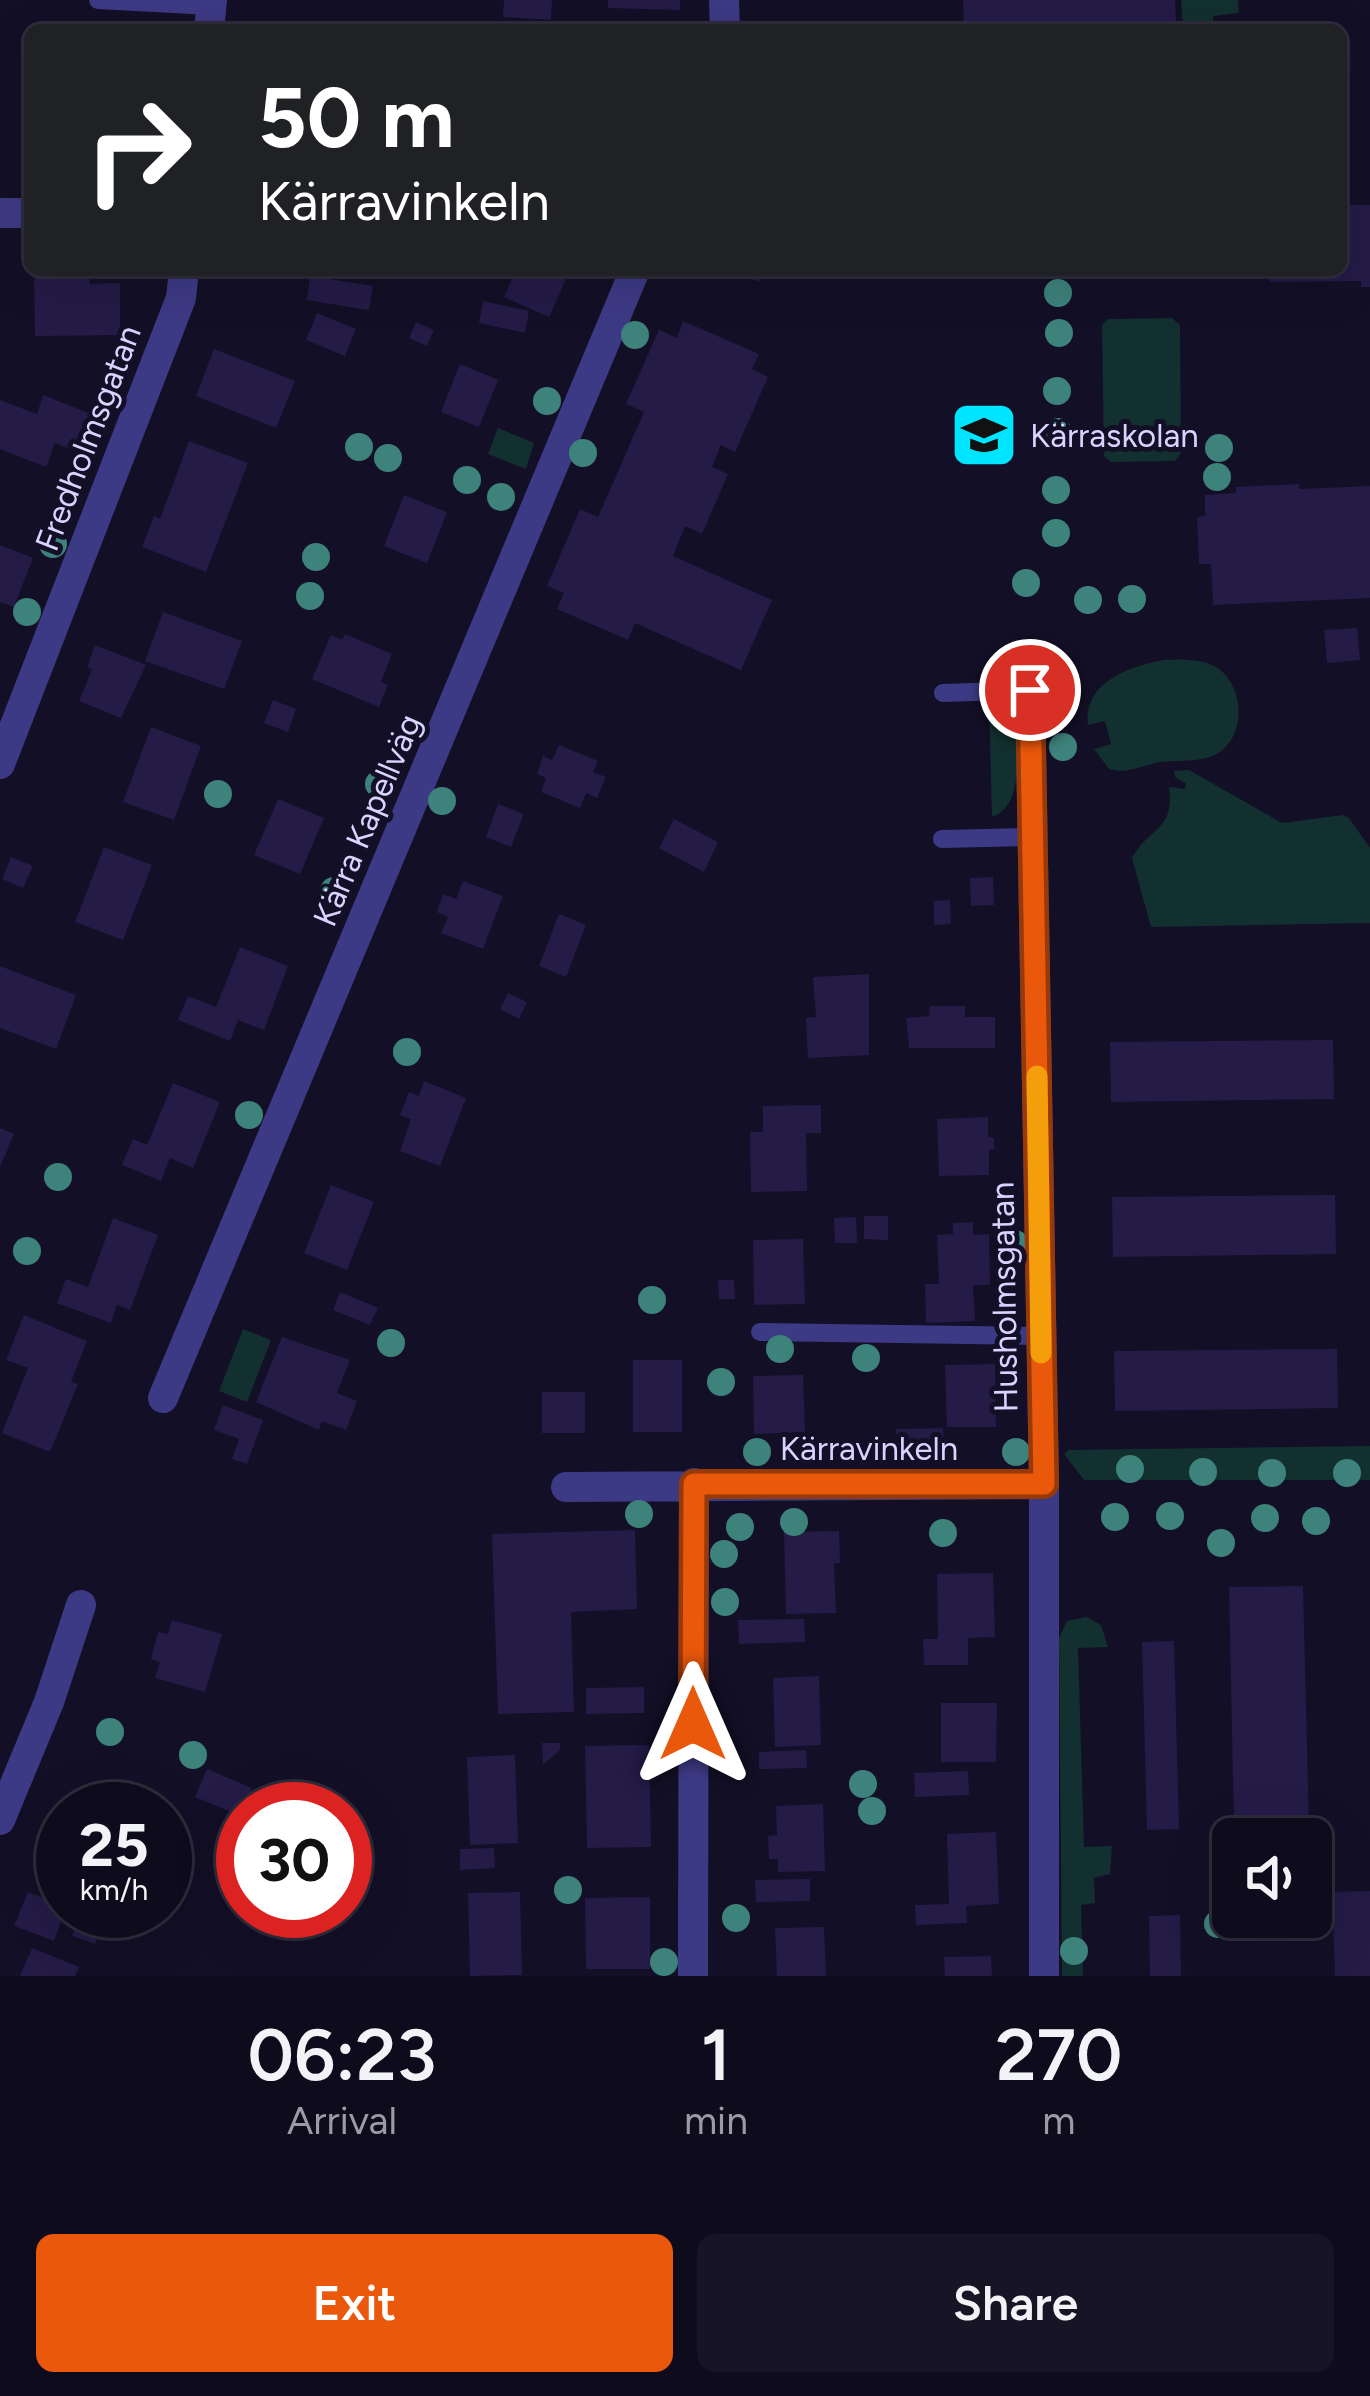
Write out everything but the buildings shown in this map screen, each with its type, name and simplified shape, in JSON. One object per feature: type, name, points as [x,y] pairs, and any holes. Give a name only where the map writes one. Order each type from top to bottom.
[{"type":"street","name":"Fredholmsgatan","points":[[0,764],[181,298],[183,276]]},
{"type":"street","name":"Kärra Kapellväg","points":[[163,1398],[632,276]]},
{"type":"street","name":"Husholmsgatan","points":[[1030,690],[1044,1484],[1044,1976]]},
{"type":"street","points":[[693,1976],[694,1484]]},
{"type":"street","name":"Kärravinkeln","points":[[566,1487],[1044,1484]]},
{"type":"street","points":[[0,1820],[49,1702],[81,1604]]},
{"type":"lane","points":[[98,0],[210,12]]},
{"type":"lane","points":[[943,693],[1030,690]]},
{"type":"lane","points":[[942,839],[1033,837]]},
{"type":"lane","points":[[760,1332],[1041,1336]]},
{"type":"green space","points":[[1181,0],[1238,0],[1239,13],[1213,16],[1214,24],[1183,24]]},
{"type":"green space","points":[[1172,318],[1180,325],[1181,453],[1175,461],[1111,462],[1104,456],[1102,325],[1108,319]]},
{"type":"green space","points":[[498,428],[534,443],[526,469],[488,454]]},
{"type":"green space","points":[[1164,660],[1206,663],[1227,677],[1239,710],[1234,734],[1220,752],[1205,758],[1109,769],[1094,749],[1111,744],[1105,721],[1088,725],[1093,698],[1124,672]]},
{"type":"green space","points":[[1000,699],[1012,707],[1017,769],[1011,799],[992,817],[989,702]]},
{"type":"green space","points":[[1189,770],[1282,823],[1349,818],[1370,848],[1370,923],[1151,927],[1132,858],[1164,821],[1169,787],[1185,789],[1186,783],[1174,771]]},
{"type":"green space","points":[[243,1329],[271,1340],[247,1402],[219,1391]]},
{"type":"green space","points":[[1370,1446],[1370,1480],[1084,1480],[1064,1454],[1069,1450]]},
{"type":"green space","points":[[1086,1617],[1101,1625],[1108,1647],[1078,1648],[1084,1847],[1112,1846],[1110,1874],[1094,1878],[1095,1903],[1081,1905],[1083,1976],[1062,1976],[1059,1638],[1067,1621]]},
{"type":"slow traffic","points":[[1037,1076],[1041,1353]]},
{"type":"place","name":"Kärraskolan","points":[[984,435]]},
{"type":"route","points":[[693,1724],[694,1484],[1044,1484],[1030,690]]}]
